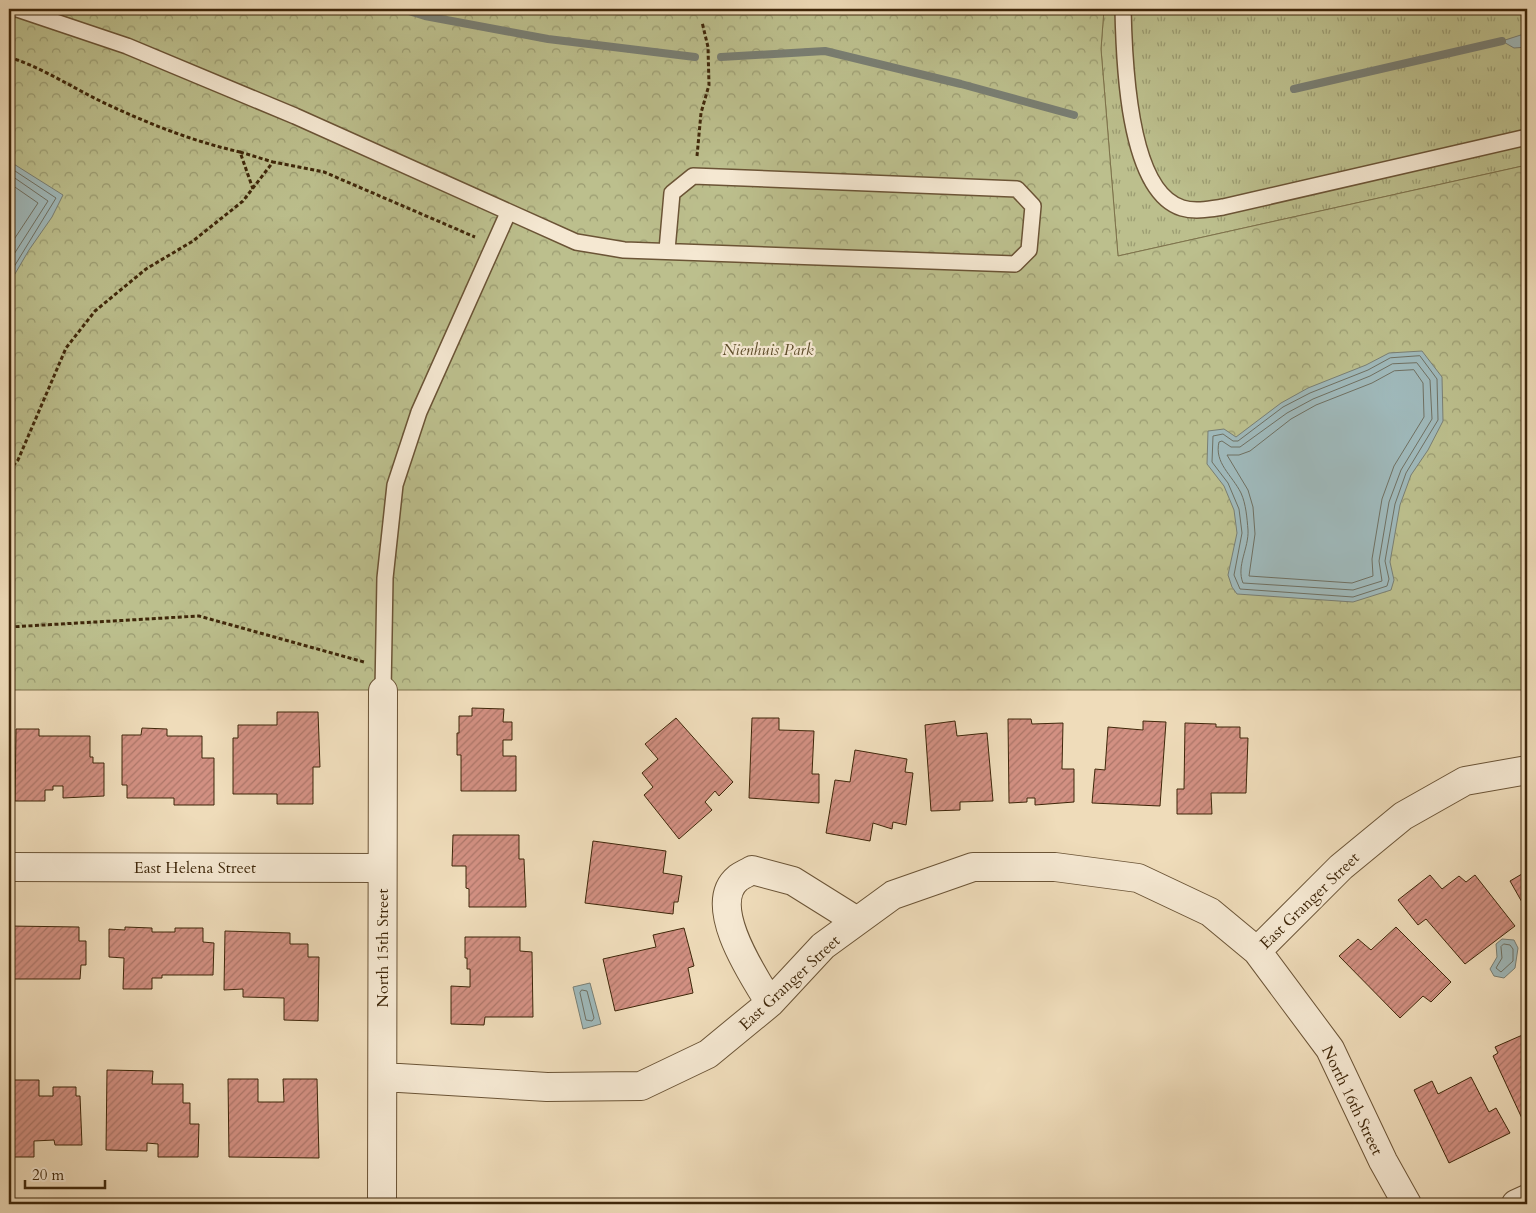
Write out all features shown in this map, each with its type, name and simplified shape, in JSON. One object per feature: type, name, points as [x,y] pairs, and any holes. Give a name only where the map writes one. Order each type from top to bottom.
[{"type":"street","name":"North 15th Street","points":[[382,1204],[383,679]]},
{"type":"street","name":"East Granger Street","points":[[382,1077],[547,1086],[641,1086],[708,1054],[770,1003],[823,946],[893,895],[972,867],[1055,867],[1138,878],[1210,912],[1258,951],[1341,867],[1403,816],[1465,781],[1527,770]]},
{"type":"street","name":"East Helena Street","points":[[9,867],[382,868]]},
{"type":"street","points":[[770,1003],[741,956],[729,921],[727,903],[730,888],[738,878],[752,870],[793,881],[857,921]]},
{"type":"street","name":"North 16th Street","points":[[1258,951],[1330,1049],[1383,1161],[1407,1204]]},
{"type":"street","points":[[1516,1204],[1527,1199]]},
{"type":"lane","points":[[17,9],[128,46],[268,105],[576,242],[624,250],[667,250],[1015,264],[1029,250],[1033,206],[1017,189],[693,176],[672,193],[667,250]]},
{"type":"lane","points":[[1123,9],[1133,120],[1141,159],[1157,191],[1169,202],[1183,208],[1202,210],[1232,205],[1527,137]]},
{"type":"lane","points":[[383,679],[385,578],[396,485],[419,412],[508,213]]},
{"type":"path","points":[[693,176],[697,161],[701,113],[709,85],[708,47],[702,22]]},
{"type":"path","points":[[9,57],[34,65],[112,107],[200,143],[273,162],[324,172],[494,244]]},
{"type":"path","points":[[240,152],[253,190]]},
{"type":"path","points":[[9,471],[18,460],[66,348],[96,311],[146,269],[193,241],[243,202],[273,162]]},
{"type":"path","points":[[9,627],[199,616],[383,679]]},
{"type":"green space","name":"Nienhuis Park","points":[[9,9],[1104,9],[1101,49],[1118,256],[1527,165],[1527,690],[9,690]]},
{"type":"green space","points":[[1104,9],[1527,9],[1527,165],[1118,256],[1101,49]]},
{"type":"water","points":[[1527,33],[1527,47],[1514,48],[1502,41]]},
{"type":"water","points":[[9,161],[63,195],[52,217],[29,250],[9,284]]},
{"type":"water","points":[[1422,351],[1442,377],[1443,421],[1428,450],[1411,475],[1400,505],[1390,562],[1394,580],[1391,590],[1353,602],[1237,594],[1232,587],[1228,575],[1237,533],[1234,510],[1224,486],[1207,464],[1208,431],[1224,429],[1236,437],[1281,403],[1308,388],[1366,365],[1389,353]]},
{"type":"water","points":[[1502,939],[1514,940],[1518,948],[1515,968],[1504,978],[1494,976],[1490,969],[1497,957],[1496,944]]},
{"type":"water","points":[[590,983],[601,1024],[583,1029],[573,987]]},
{"type":"building","points":[[472,708],[504,709],[503,722],[512,722],[512,740],[503,740],[503,756],[516,756],[516,791],[461,791],[461,755],[457,755],[459,716],[472,716]]},
{"type":"building","points":[[277,712],[318,712],[320,767],[313,767],[313,804],[277,804],[277,794],[233,794],[233,738],[238,738],[238,725],[277,725]]},
{"type":"building","points":[[676,718],[733,782],[719,796],[715,791],[705,802],[712,810],[679,839],[644,795],[653,787],[642,773],[658,759],[645,744]]},
{"type":"building","points":[[752,718],[779,718],[779,730],[814,731],[812,774],[819,774],[819,803],[749,798]]},
{"type":"building","points":[[1008,719],[1031,719],[1032,724],[1063,723],[1062,769],[1074,769],[1074,802],[1035,805],[1035,798],[1027,798],[1027,802],[1009,803]]},
{"type":"building","points":[[955,721],[957,736],[987,733],[993,801],[960,802],[960,810],[931,811],[925,725]]},
{"type":"building","points":[[1143,721],[1166,722],[1160,806],[1092,803],[1095,769],[1105,770],[1108,727],[1143,730]]},
{"type":"building","points":[[1185,723],[1216,724],[1216,727],[1240,727],[1240,738],[1248,738],[1246,793],[1211,793],[1212,814],[1177,814],[1177,789],[1184,789]]},
{"type":"building","points":[[142,728],[167,729],[167,736],[202,736],[202,758],[214,758],[214,805],[174,805],[174,798],[127,798],[127,785],[122,785],[122,735],[141,735]]},
{"type":"building","points":[[16,729],[39,729],[39,736],[90,736],[90,757],[93,757],[93,763],[104,763],[104,796],[63,798],[63,786],[53,786],[53,790],[45,790],[45,801],[15,801]]},
{"type":"building","points":[[855,750],[907,759],[905,772],[913,773],[906,825],[893,822],[892,829],[873,823],[870,841],[826,833],[835,780],[850,782]]},
{"type":"building","points":[[453,835],[519,835],[519,859],[524,859],[526,907],[469,907],[469,889],[466,888],[466,866],[452,866]]},
{"type":"building","points":[[593,841],[666,851],[663,873],[682,876],[678,902],[674,902],[673,914],[585,903]]},
{"type":"building","points":[[1527,871],[1527,911],[1510,881]]},
{"type":"building","points":[[1430,875],[1442,889],[1459,876],[1466,882],[1475,875],[1515,926],[1465,964],[1426,919],[1418,925],[1398,900]]},
{"type":"building","points":[[9,926],[79,927],[79,941],[86,941],[86,965],[81,965],[80,979],[9,979]]},
{"type":"building","points":[[125,927],[152,928],[152,932],[175,932],[175,928],[203,928],[203,942],[214,943],[213,975],[162,975],[162,978],[152,978],[152,989],[123,989],[124,958],[109,957],[109,929],[125,930]]},
{"type":"building","points":[[1396,927],[1451,982],[1431,1002],[1423,996],[1400,1018],[1339,956],[1358,939],[1371,950]]},
{"type":"building","points":[[684,928],[694,966],[688,968],[693,993],[615,1011],[603,959],[656,947],[653,935]]},
{"type":"building","points":[[225,931],[290,933],[290,944],[308,944],[308,957],[319,957],[318,1021],[284,1020],[284,998],[243,997],[243,989],[224,990]]},
{"type":"building","points":[[465,937],[520,937],[520,951],[532,952],[533,1017],[485,1017],[484,1025],[451,1024],[451,986],[470,987],[470,969],[467,969],[467,958],[465,958]]},
{"type":"building","points":[[1527,1033],[1526,1127],[1493,1056],[1498,1053],[1495,1047]]},
{"type":"building","points":[[107,1070],[153,1071],[152,1084],[183,1084],[183,1103],[190,1103],[190,1124],[199,1124],[198,1157],[158,1157],[158,1144],[147,1143],[147,1151],[106,1150]]},
{"type":"building","points":[[1471,1077],[1489,1112],[1496,1108],[1510,1133],[1449,1163],[1414,1090],[1432,1081],[1438,1094]]},
{"type":"building","points":[[228,1079],[258,1079],[258,1102],[284,1102],[283,1079],[317,1079],[319,1158],[229,1157]]},
{"type":"building","points":[[9,1080],[39,1080],[39,1096],[53,1096],[53,1087],[76,1087],[76,1096],[80,1096],[82,1145],[55,1145],[54,1140],[34,1141],[34,1157],[9,1157]]},
{"type":"waterway","points":[[402,9],[425,16],[548,39],[695,57]]},
{"type":"waterway","points":[[1294,89],[1502,41]]},
{"type":"waterway","points":[[721,57],[825,51],[961,84],[1074,115]]}]
